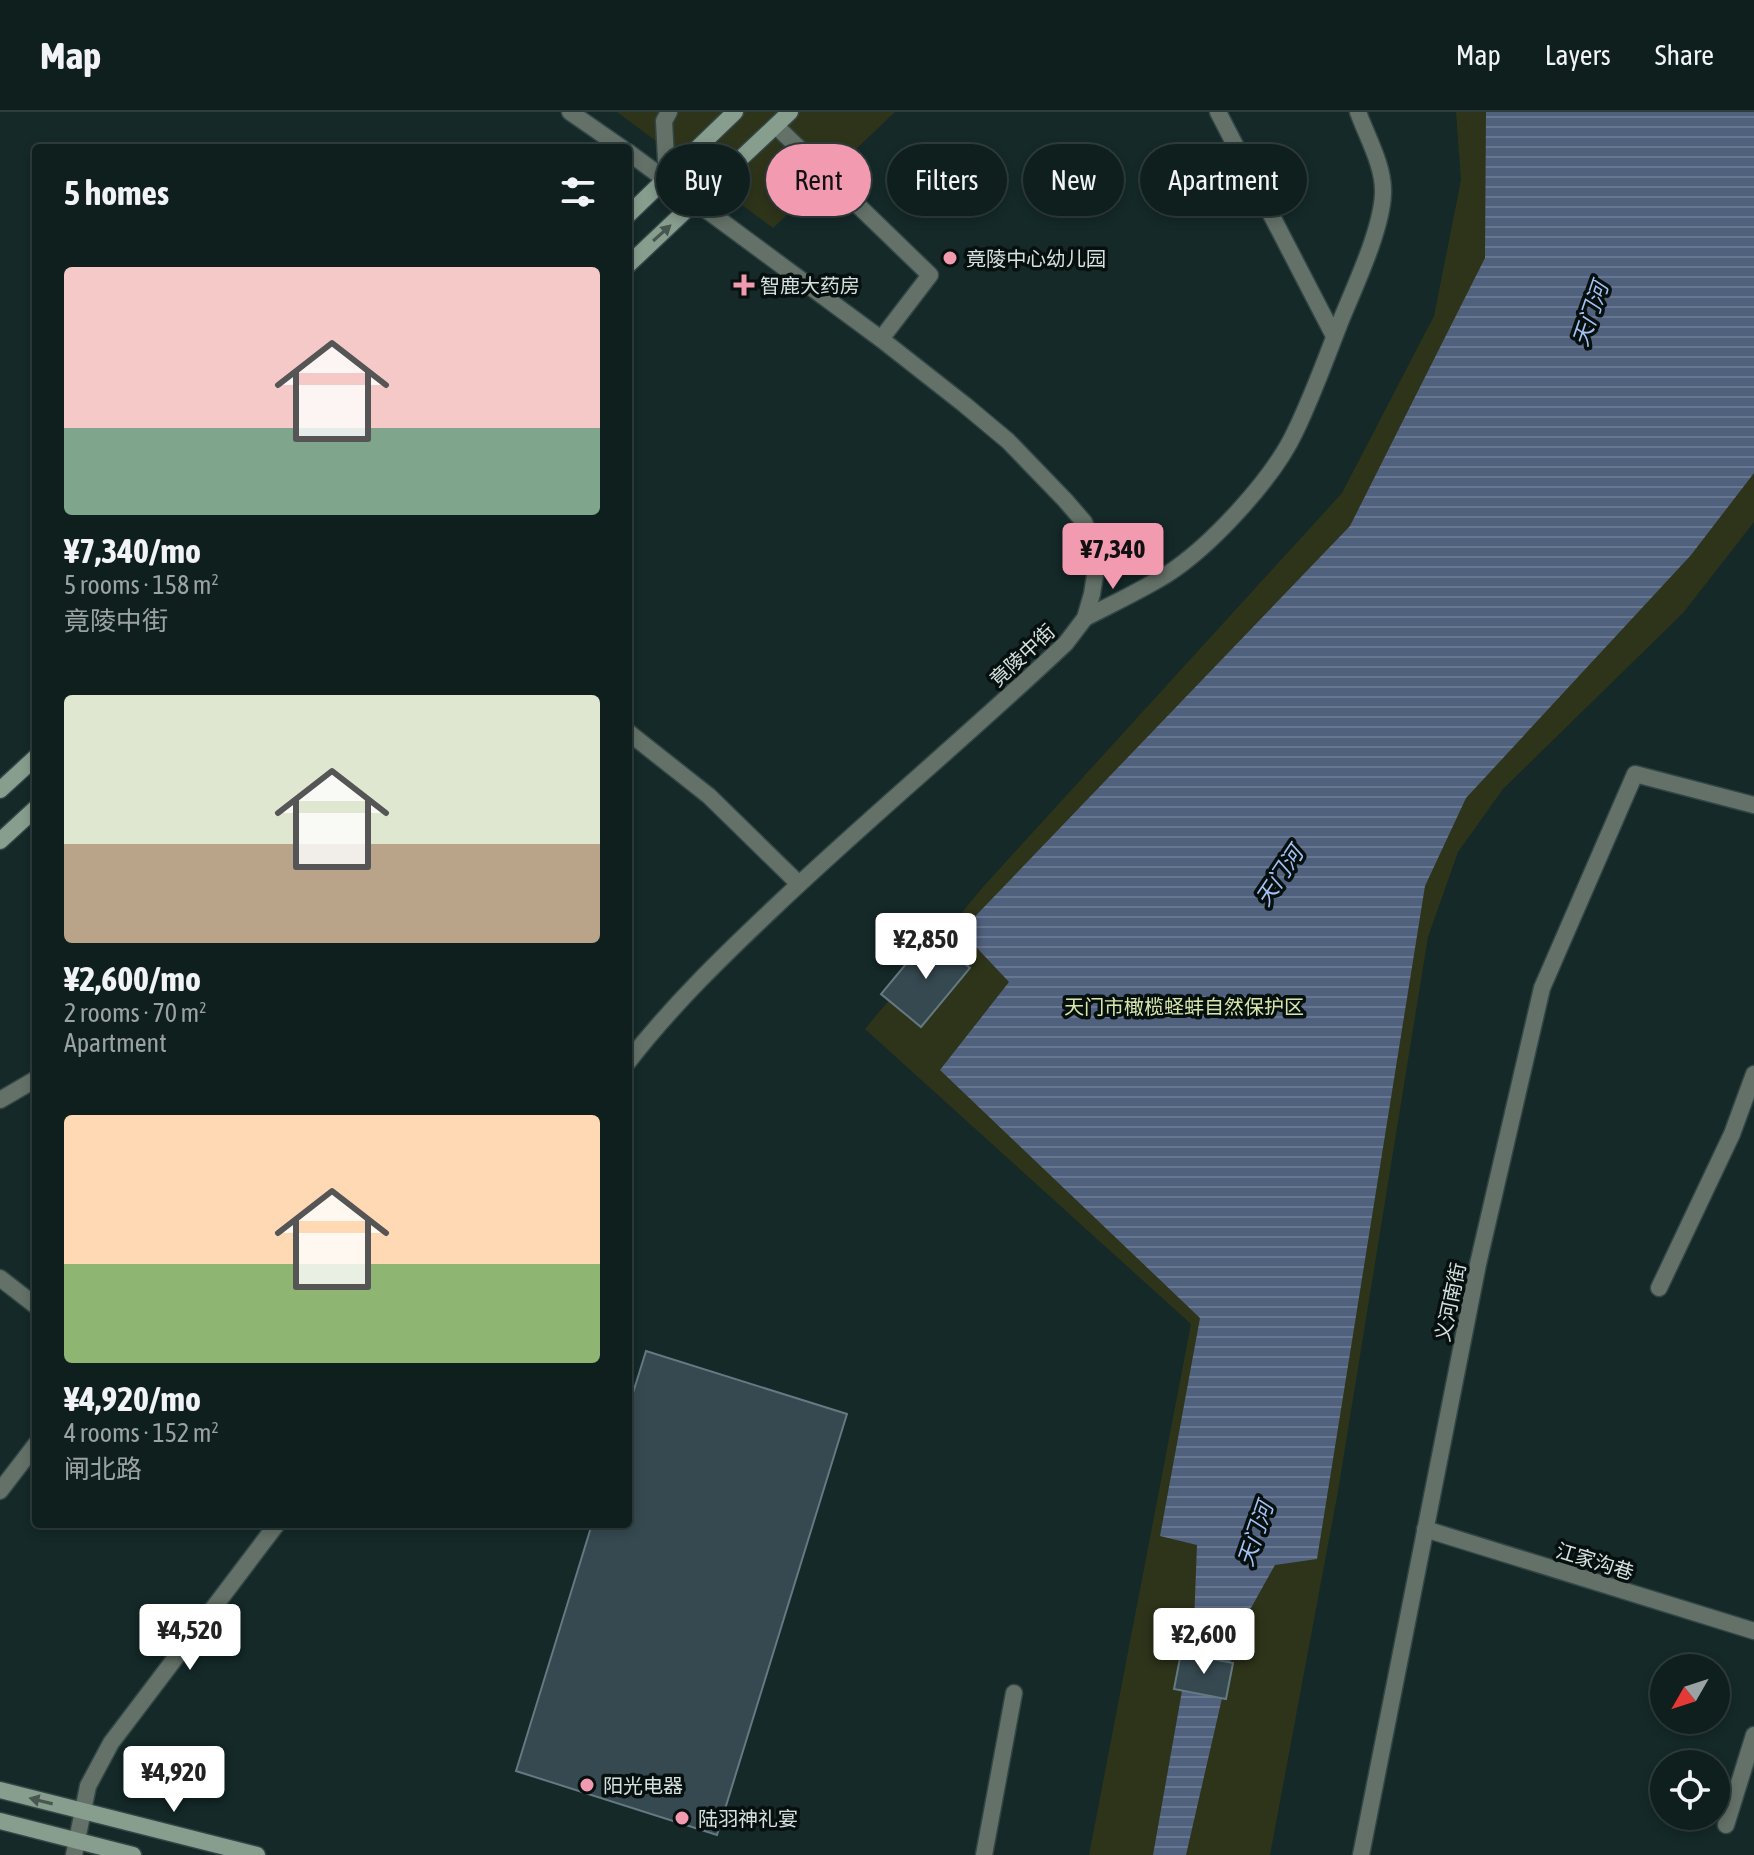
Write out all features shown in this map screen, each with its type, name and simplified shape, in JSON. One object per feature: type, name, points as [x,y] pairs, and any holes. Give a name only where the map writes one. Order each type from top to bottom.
[{"type":"main road","points":[[703,144],[735,112]]},
{"type":"main road","points":[[750,151],[790,112]]},
{"type":"main road","points":[[632,211],[656,189]]},
{"type":"main road","points":[[632,261],[682,216]]},
{"type":"main road","points":[[0,790],[32,761]]},
{"type":"main road","points":[[0,841],[32,812]]},
{"type":"main road","points":[[0,1790],[257,1855]]},
{"type":"main road","points":[[0,1821],[75,1848],[133,1855]]},
{"type":"street","points":[[570,112],[616,144]]},
{"type":"street","points":[[665,144],[664,121],[669,112]]},
{"type":"street","points":[[1218,112],[1334,336]]},
{"type":"street","points":[[1085,618],[1166,575],[1192,555],[1278,463],[1295,434],[1375,230],[1383,192],[1380,170],[1358,112]]},
{"type":"street","points":[[776,126],[930,275],[881,339]]},
{"type":"street","name":"竟陵中街","points":[[632,155],[656,171]]},
{"type":"street","name":"竟陵中街","points":[[632,1057],[698,980],[799,884],[1066,643],[1085,618],[1096,569],[1095,546],[1084,522],[1008,441],[881,339],[716,216]]},
{"type":"street","points":[[632,735],[709,796],[799,884]]},
{"type":"street","name":"义河南街","points":[[1361,1855],[1478,1264],[1542,988],[1635,774],[1754,805]]},
{"type":"street","points":[[1659,1288],[1732,1134],[1754,1074]]},
{"type":"street","points":[[0,1100],[32,1081]]},
{"type":"street","points":[[0,1278],[32,1303]]},
{"type":"street","points":[[0,1491],[32,1449]]},
{"type":"street","points":[[75,1848],[88,1786],[111,1743],[274,1528]]},
{"type":"street","name":"江家沟巷","points":[[1425,1529],[1754,1631]]},
{"type":"street","points":[[984,1855],[1014,1693]]},
{"type":"street","points":[[1730,1812],[1754,1735]]},
{"type":"green space","points":[[617,112],[895,112],[861,144],[766,144],[766,216],[786,216],[773,228],[750,211],[750,144],[660,144]]},
{"type":"green space","name":"天门市橄榄蛏蚌自然保护区","points":[[1456,112],[1754,112],[1754,522],[1683,613],[1503,789],[1458,852],[1428,937],[1338,1491],[1270,1855],[1089,1855],[1191,1324],[865,1029],[983,887],[1342,493],[1434,316],[1461,180]]},
{"type":"water","name":"天门市橄榄蛏蚌自然保护区","points":[[1486,112],[1754,112],[1754,473],[1691,555],[1466,798],[1425,886],[1317,1559],[1275,1565],[1237,1633],[1186,1855],[1153,1855],[1194,1623],[1197,1545],[1160,1536],[1200,1318],[940,1070],[1009,982],[961,931],[1350,526],[1485,258]]},
{"type":"building","points":[[930,935],[970,968],[921,1027],[881,994]]},
{"type":"building","points":[[646,1351],[847,1414],[717,1835],[516,1771],[591,1528],[632,1528],[632,1396]]},
{"type":"building","points":[[1181,1653],[1233,1663],[1226,1699],[1174,1689]]},
{"type":"place","name":"竟陵中心幼儿园","points":[[950,258]]},
{"type":"place","name":"智鹿大药房","points":[[744,285]]},
{"type":"place","name":"阳光电器","points":[[587,1785]]},
{"type":"place","name":"陆羽神礼宴","points":[[682,1818]]},
{"type":"water label","name":"天门河","points":[[1590,314]]},
{"type":"water label","name":"天门河","points":[[1279,876]]},
{"type":"water label","name":"天门河","points":[[1255,1534]]}]
